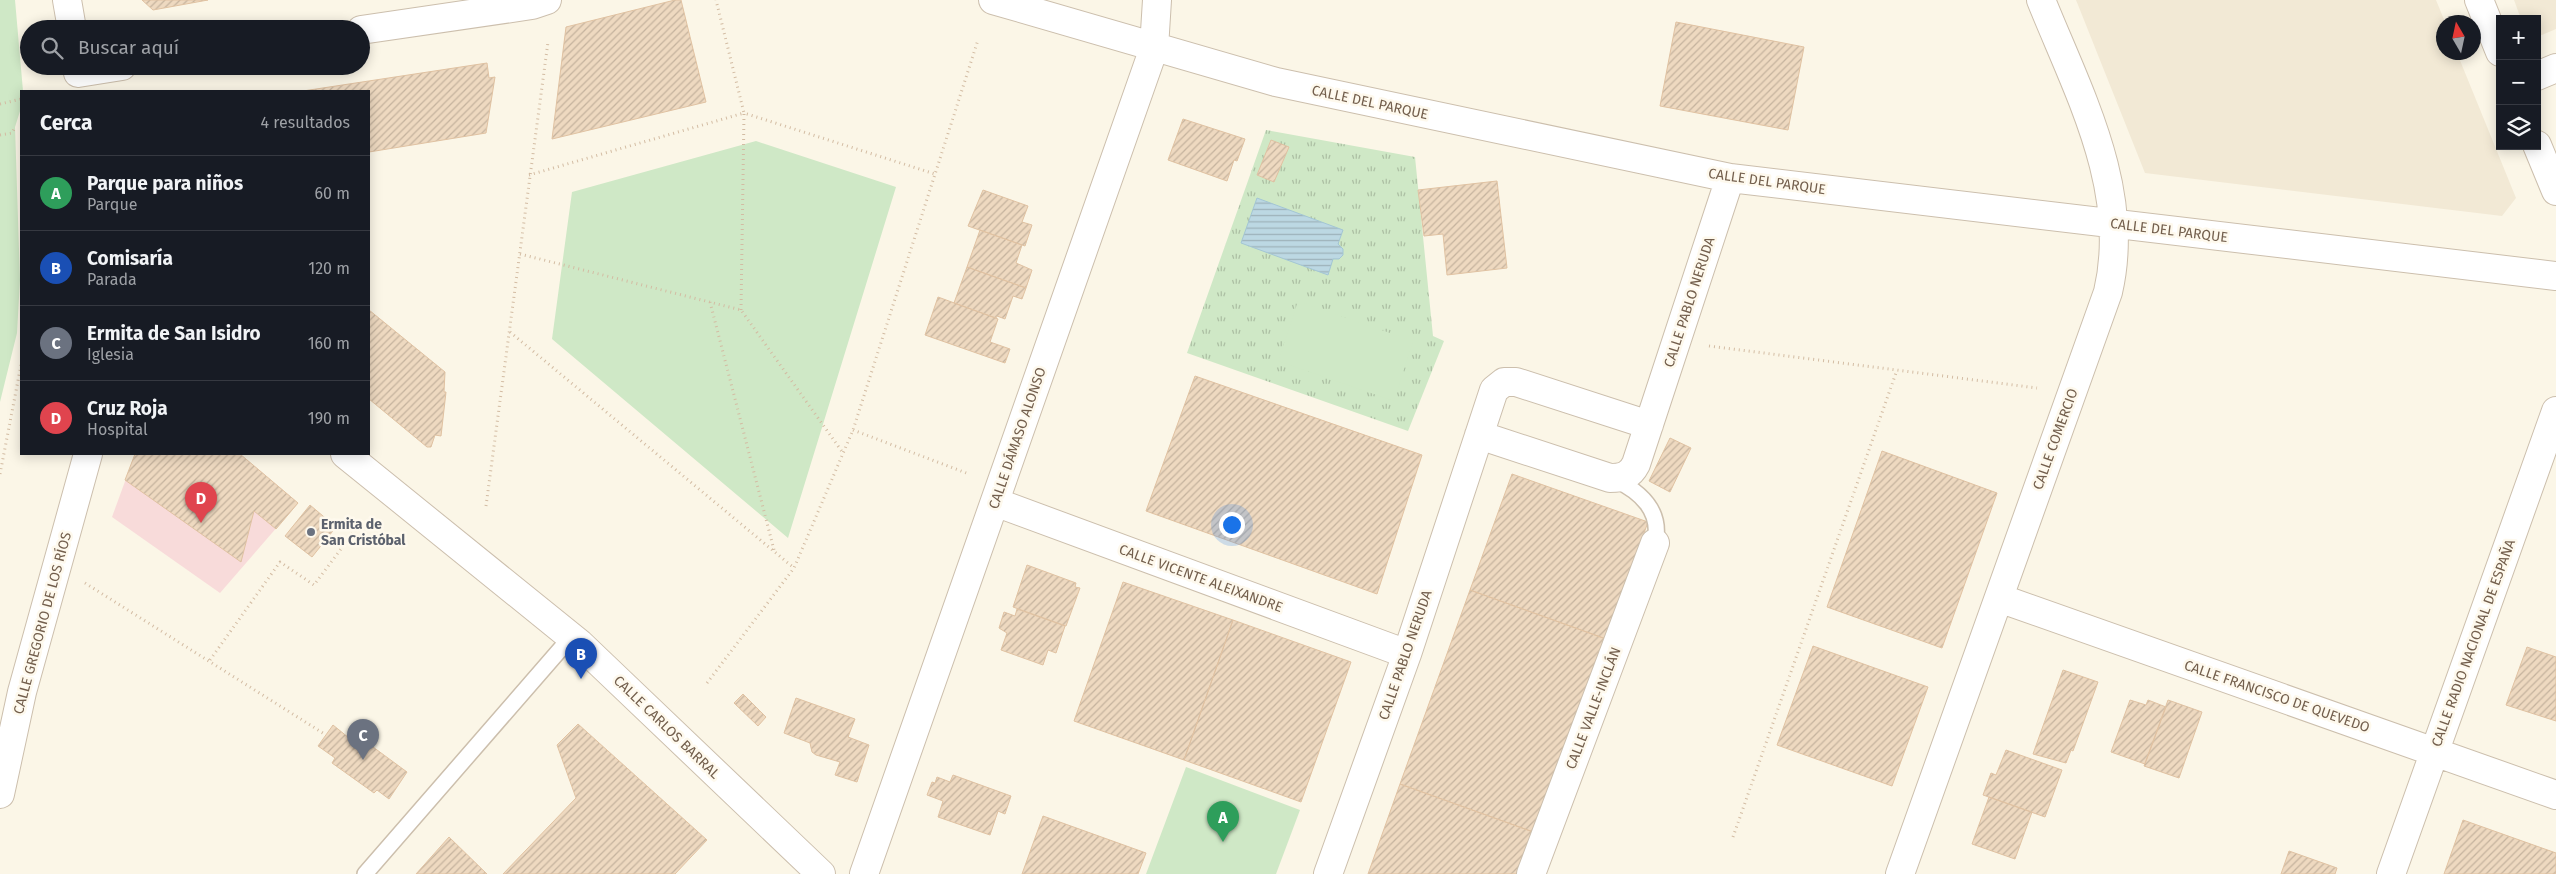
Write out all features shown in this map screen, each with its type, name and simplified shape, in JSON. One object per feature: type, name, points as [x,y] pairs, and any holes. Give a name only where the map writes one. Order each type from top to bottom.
[{"type":"street","points":[[67,0],[70,20]]},
{"type":"street","points":[[370,29],[532,5],[547,0]]},
{"type":"street","name":"CALLE DEL PARQUE","points":[[993,0],[1276,82],[1730,178],[2556,276]]},
{"type":"street","name":"CALLE DÁMASO ALONSO","points":[[864,874],[1154,48],[1157,0]]},
{"type":"street","name":"CALLE COMERCIO","points":[[1900,874],[2108,292],[2113,268],[2114,224],[2108,182],[2097,143],[2041,0]]},
{"type":"street","points":[[2479,0],[2496,42]]},
{"type":"street","points":[[2541,74],[2556,68]]},
{"type":"street","points":[[2539,150],[2556,191]]},
{"type":"street","name":"CALLE PABLO NERUDA","points":[[1610,478],[1626,476],[1633,470],[1730,178]]},
{"type":"street","name":"CALLE PABLO NERUDA","points":[[1328,874],[1407,654],[1494,390],[1504,382],[1511,381],[1649,425]]},
{"type":"street","name":"CALLE RADIO NACIONAL DE ESPAÑA","points":[[2391,874],[2556,412]]},
{"type":"street","points":[[1479,435],[1610,478]]},
{"type":"street","name":"CALLE GREGORIO DE LOS RÍOS","points":[[0,794],[22,692],[88,455]]},
{"type":"street","name":"CALLE CARLOS BARRAL","points":[[346,455],[571,637],[821,874]]},
{"type":"street","name":"CALLE VICENTE ALEIXANDRE","points":[[995,502],[1407,654]]},
{"type":"street","name":"CALLE VALLE-INCLÁN","points":[[1531,874],[1655,543]]},
{"type":"street","name":"CALLE FRANCISCO DE QUEVEDO","points":[[1998,598],[2556,795]]},
{"type":"lane","points":[[1610,478],[1638,494],[1652,510],[1658,531],[1655,543]]},
{"type":"lane","points":[[365,874],[571,637]]},
{"type":"path","points":[[716,0],[744,113],[741,310],[843,453]]},
{"type":"path","points":[[707,683],[794,568],[853,430],[978,40]]},
{"type":"path","points":[[486,506],[548,42]]},
{"type":"path","points":[[0,104],[20,100]]},
{"type":"path","points":[[529,175],[744,113],[935,174]]},
{"type":"path","points":[[0,136],[12,133],[15,127]]},
{"type":"path","points":[[520,254],[741,310]]},
{"type":"path","points":[[710,302],[774,551]]},
{"type":"path","points":[[510,332],[794,568]]},
{"type":"path","points":[[1676,342],[2072,392]]},
{"type":"path","points":[[0,474],[20,370]]},
{"type":"path","points":[[1733,837],[1896,370]]},
{"type":"path","points":[[853,430],[972,475]]},
{"type":"path","points":[[210,660],[280,562],[314,585],[353,533]]},
{"type":"path","points":[[57,565],[326,735]]},
{"type":"shaded area","points":[[2076,0],[2436,0],[2442,15],[2436,15],[2436,60],[2460,60],[2516,198],[2502,216],[2145,173]]},
{"type":"shaded area","points":[[2514,0],[2556,0],[2556,29],[2541,35],[2541,15],[2520,15]]},
{"type":"shaded area","points":[[135,455],[241,455],[298,503],[220,593],[112,517]]},
{"type":"green space","points":[[0,0],[15,0],[20,75],[22,75],[23,90],[20,90],[20,111],[15,127],[20,280],[17,333],[0,402]]},
{"type":"green space","points":[[1266,130],[1415,157],[1433,336],[1444,341],[1408,431],[1187,353]]},
{"type":"green space","points":[[756,141],[896,187],[788,538],[552,339],[572,192]]},
{"type":"green space","points":[[1298,301],[1413,341],[1394,401],[1278,361]]},
{"type":"green space","points":[[1186,767],[1300,810],[1276,874],[1146,874]]},
{"type":"water","points":[[1257,198],[1343,230],[1338,244],[1343,249],[1343,255],[1339,259],[1333,259],[1328,275],[1241,243]]},
{"type":"building","points":[[142,0],[208,0],[153,10]]},
{"type":"building","points":[[681,0],[706,102],[552,139],[566,27]]},
{"type":"building","points":[[1676,22],[1804,47],[1788,130],[1660,106]]},
{"type":"building","points":[[487,63],[489,78],[495,77],[486,133],[370,152],[370,90],[310,90]]},
{"type":"building","points":[[1183,119],[1245,139],[1237,161],[1234,160],[1227,181],[1168,160]]},
{"type":"building","points":[[1271,140],[1289,147],[1274,182],[1257,175]]},
{"type":"building","points":[[1497,181],[1507,268],[1447,275],[1443,234],[1424,236],[1418,190]]},
{"type":"building","points":[[983,190],[1028,206],[1022,222],[1032,225],[1025,246],[968,226]]},
{"type":"building","points":[[980,230],[1022,245],[1016,263],[1032,270],[1026,288],[967,267]]},
{"type":"building","points":[[967,267],[1026,288],[1022,299],[1013,296],[1005,319],[997,316],[996,318],[954,303]]},
{"type":"building","points":[[938,297],[998,319],[990,342],[1010,349],[1005,363],[925,335]]},
{"type":"building","points":[[370,311],[445,372],[444,392],[446,392],[441,436],[435,435],[431,447],[427,447],[370,400]]},
{"type":"building","points":[[1195,376],[1422,455],[1377,594],[1146,511]]},
{"type":"building","points":[[1670,438],[1691,448],[1670,492],[1649,481]]},
{"type":"building","points":[[1882,451],[1997,493],[1942,648],[1827,607]]},
{"type":"building","points":[[135,455],[241,455],[298,503],[276,529],[254,511],[241,562],[125,480]]},
{"type":"building","points":[[1512,474],[1648,522],[1606,639],[1470,590]]},
{"type":"building","name":"Ermita de San Cristóbal","points":[[310,505],[336,527],[312,557],[285,536]]},
{"type":"building","points":[[1027,565],[1076,583],[1075,587],[1080,588],[1066,626],[1013,607]]},
{"type":"building","points":[[1123,582],[1233,620],[1184,760],[1074,721]]},
{"type":"building","points":[[1470,590],[1606,639],[1536,833],[1400,784]]},
{"type":"building","points":[[1017,609],[1065,626],[1056,653],[1048,650],[1043,665],[1001,650],[1007,633],[999,628],[1004,612],[1015,616]]},
{"type":"building","points":[[1233,620],[1351,662],[1301,802],[1184,760]]},
{"type":"building","points":[[1813,646],[1928,687],[1892,786],[1777,745]]},
{"type":"building","points":[[2527,647],[2556,657],[2556,721],[2506,705]]},
{"type":"building","points":[[2063,670],[2098,682],[2073,751],[2071,750],[2066,763],[2033,754]]},
{"type":"building","points":[[743,694],[766,717],[758,726],[734,703]]},
{"type":"building","points":[[796,698],[855,719],[848,737],[869,745],[857,782],[835,775],[840,762],[816,755],[812,752],[810,743],[784,733]]},
{"type":"building","points":[[2130,700],[2146,705],[2148,700],[2166,707],[2145,764],[2111,752]]},
{"type":"building","points":[[2168,700],[2202,712],[2179,778],[2144,766]]},
{"type":"building","points":[[578,724],[707,840],[675,874],[503,874],[576,798],[557,745]]},
{"type":"building","points":[[333,725],[349,738],[354,733],[407,772],[389,799],[377,790],[374,793],[332,763],[335,758],[318,746]]},
{"type":"building","points":[[2006,750],[2062,770],[2045,817],[1983,795],[1991,773],[1996,775]]},
{"type":"building","points":[[953,775],[1011,796],[1005,814],[998,811],[990,835],[938,817],[943,801],[927,795],[932,782],[935,783],[937,777],[950,782]]},
{"type":"building","points":[[1400,784],[1536,833],[1521,874],[1368,874]]},
{"type":"building","points":[[1989,797],[2032,812],[2015,859],[1972,844]]},
{"type":"building","points":[[1043,816],[1146,853],[1138,874],[1022,874]]},
{"type":"building","points":[[2463,820],[2556,853],[2556,874],[2444,874]]},
{"type":"building","points":[[449,837],[487,874],[416,874]]},
{"type":"building","points":[[2289,851],[2337,868],[2335,874],[2281,874]]},
{"type":"place","name":"Cruz Roja","points":[[201,523]]},
{"type":"place","name":"Ermita de San Cristóbal","points":[[311,532]]},
{"type":"place","name":"Comisaría","points":[[581,679]]},
{"type":"place","name":"Ermita de San Isidro","points":[[363,760]]},
{"type":"place","name":"Parque para niños","points":[[1223,842]]}]
